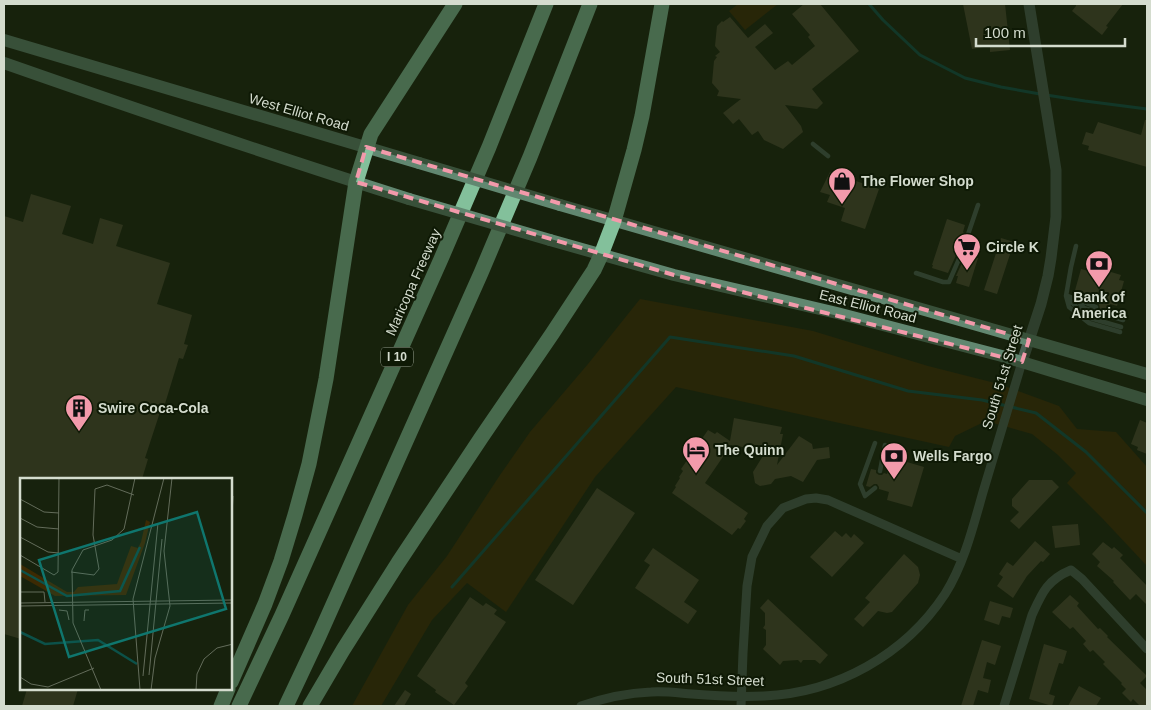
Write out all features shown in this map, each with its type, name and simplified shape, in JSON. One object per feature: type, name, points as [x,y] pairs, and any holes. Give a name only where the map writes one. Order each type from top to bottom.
[{"type":"highway","points":[[232,680],[265,604],[281,561],[309,464],[326,379],[356,182],[366,147],[371,134],[455,4]]},
{"type":"highway","name":"Maricopa Freeway","points":[[239,706],[282,615],[441,260],[546,4]]},
{"type":"highway","points":[[286,706],[481,273],[530,157],[590,4]]},
{"type":"highway","points":[[310,706],[393,571],[584,286],[601,255],[614,221],[634,150],[662,4]]},
{"type":"highway","points":[[221,706],[228,690]]},
{"type":"main road","name":"West Elliot Road","points":[[4,40],[586,213]]},
{"type":"main road","points":[[4,64],[356,182]]},
{"type":"main road","name":"East Elliot Road","points":[[356,182],[601,255],[674,275],[845,315],[1022,362],[1147,400]]},
{"type":"main road","name":"East Elliot Road","points":[[586,213],[1147,374]]},
{"type":"street","name":"South 51st Street","points":[[581,706],[623,694],[651,692],[765,696],[818,688],[836,682],[873,663],[900,644],[925,619],[944,595],[962,559],[968,542],[1048,276],[1056,217],[1056,170],[1028,4]]},
{"type":"street","points":[[741,706],[747,586],[752,557],[767,526],[783,508],[806,499],[828,500],[962,559]]},
{"type":"street","points":[[1004,706],[1038,601],[1047,587],[1060,575],[1071,570],[1082,579],[1147,649]]},
{"type":"lane","points":[[814,144],[828,156]]},
{"type":"lane","points":[[916,273],[943,282],[949,282],[962,252],[978,205]]},
{"type":"lane","points":[[1076,246],[1067,297],[1070,307],[1089,323],[1120,330]]},
{"type":"lane","points":[[1067,297],[1095,309]]},
{"type":"lane","points":[[1108,313],[1124,318]]},
{"type":"lane","points":[[875,443],[860,484],[865,496],[875,488]]},
{"type":"lane","points":[[880,471],[885,445]]},
{"type":"highlighted area","points":[[366,147],[1029,340],[1022,362],[674,275],[356,182]]},
{"type":"shaded area","points":[[738,4],[778,4],[745,30],[729,11]]},
{"type":"shaded area","points":[[640,299],[813,331],[928,366],[999,384],[1059,406],[1077,429],[1116,432],[1147,467],[1147,566],[1067,483],[1076,473],[1058,455],[1032,434],[986,421],[955,436],[949,447],[676,387],[595,477],[506,612],[467,583],[432,620],[381,706],[352,706],[408,605],[447,556],[530,432]]},
{"type":"building","points":[[804,4],[820,4],[859,51],[812,89],[823,103],[817,109],[785,105],[801,126],[803,132],[783,149],[764,140],[758,131],[752,135],[739,119],[733,124],[723,113],[741,99],[717,96],[719,91],[712,83],[714,61],[717,57],[715,56],[720,52],[715,46],[717,26],[730,17],[748,38],[765,24],[773,33],[755,47],[775,70],[788,61],[792,65],[815,46],[808,37],[810,35],[792,14]]},
{"type":"building","points":[[963,4],[1005,4],[1010,50],[990,52],[990,46],[972,49]]},
{"type":"building","points":[[1076,4],[1123,4],[1106,26],[1108,27],[1102,35],[1072,11]]},
{"type":"building","points":[[1145,120],[1147,120],[1147,167],[1088,150],[1089,146],[1082,144],[1086,132],[1093,134],[1098,122],[1141,135]]},
{"type":"building","points":[[830,172],[879,189],[865,229],[841,221],[845,208],[827,202],[830,195],[820,192]]},
{"type":"building","name":"Swire Coca-Cola","points":[[31,194],[71,206],[62,234],[93,244],[100,218],[123,225],[116,246],[170,263],[157,304],[192,315],[184,344],[188,345],[183,359],[179,358],[164,407],[162,406],[145,458],[148,459],[142,478],[20,478],[20,639],[4,634],[4,216],[23,222]]},
{"type":"building","points":[[947,219],[965,225],[958,251],[948,273],[932,268]]},
{"type":"building","name":"Circle K","points":[[1001,238],[1014,242],[997,294],[984,290]]},
{"type":"building","name":"Circle K","points":[[966,254],[978,258],[969,287],[956,283],[958,276],[956,276]]},
{"type":"building","name":"Bank of America","points":[[1081,269],[1099,274],[1101,269],[1121,275],[1119,280],[1124,281],[1117,306],[1110,304],[1110,307],[1103,314],[1104,318],[1094,315],[1100,309],[1099,304],[1074,294]]},
{"type":"building","name":"The Quinn","points":[[734,418],[782,427],[780,434],[783,434],[777,465],[799,436],[812,444],[813,449],[829,447],[830,458],[817,460],[803,482],[791,476],[775,479],[771,484],[760,486],[755,483],[753,472],[766,451],[731,445],[705,483],[748,513],[744,519],[746,521],[732,535],[672,493],[683,471],[681,469],[708,430],[715,434],[717,432],[730,441]]},
{"type":"building","points":[[1140,420],[1147,423],[1147,454],[1137,450],[1138,447],[1131,444]]},
{"type":"building","name":"Wells Fargo","points":[[900,460],[924,467],[912,507],[887,500],[889,492],[879,489],[877,484],[870,487],[866,486],[871,469],[876,470],[876,473],[879,475],[887,474],[891,461],[899,464]]},
{"type":"building","points":[[1029,480],[1052,480],[1059,487],[1019,529],[1010,521],[1019,512],[1012,506],[1012,499]]},
{"type":"building","points":[[597,488],[635,513],[573,605],[535,580]]},
{"type":"building","points":[[1078,524],[1080,545],[1055,548],[1052,526]]},
{"type":"building","points":[[835,531],[842,537],[846,533],[851,538],[854,534],[864,543],[832,577],[810,557]]},
{"type":"building","points":[[1035,541],[1050,554],[1027,576],[1013,598],[997,586],[1003,577],[999,574],[1007,562],[1013,566]]},
{"type":"building","points":[[1103,542],[1112,549],[1114,547],[1123,555],[1120,558],[1147,586],[1147,605],[1136,594],[1130,600],[1114,581],[1097,566],[1100,562],[1092,554]]},
{"type":"building","points":[[653,548],[699,580],[684,602],[697,611],[688,624],[635,588],[650,565],[644,561]]},
{"type":"building","points":[[904,554],[918,567],[920,575],[918,583],[892,612],[878,611],[863,627],[854,619],[870,602],[865,598]]},
{"type":"building","points":[[1070,595],[1079,603],[1077,606],[1098,629],[1100,628],[1147,676],[1140,683],[1147,690],[1147,706],[1140,706],[1133,699],[1131,702],[1122,693],[1126,689],[1103,664],[1105,662],[1093,650],[1090,652],[1083,644],[1086,641],[1073,627],[1070,629],[1052,612]]},
{"type":"building","points":[[470,597],[483,606],[486,603],[497,610],[494,614],[506,622],[465,683],[468,686],[454,705],[417,676]]},
{"type":"building","points":[[768,599],[828,655],[820,664],[815,660],[803,660],[801,663],[798,660],[783,661],[780,665],[763,649],[766,645],[766,630],[763,628],[765,625],[765,613],[760,608]]},
{"type":"building","points":[[990,601],[1013,608],[1010,618],[1002,616],[999,625],[984,620]]},
{"type":"building","points":[[982,640],[1001,646],[995,665],[987,662],[983,678],[991,680],[988,693],[978,690],[973,706],[961,706]]},
{"type":"building","points":[[1044,644],[1067,651],[1063,664],[1059,663],[1049,694],[1055,696],[1052,706],[1029,699]]},
{"type":"building","points":[[1079,686],[1101,698],[1096,706],[1068,706]]},
{"type":"building","points":[[27,690],[78,690],[73,706],[22,706]]},
{"type":"building","points":[[405,690],[411,694],[404,706],[394,706]]},
{"type":"waterway","points":[[869,4],[920,55],[965,78],[1040,94]]},
{"type":"waterway","points":[[1046,95],[1147,109]]},
{"type":"waterway","points":[[452,587],[670,337],[794,356],[908,391],[982,400],[1036,413],[1086,452],[1147,513]]},
{"type":"place","name":"The Flower Shop","points":[[842,205]]},
{"type":"place","name":"Circle K","points":[[967,271]]},
{"type":"place","name":"Bank of America","points":[[1099,288]]},
{"type":"place","name":"Swire Coca-Cola","points":[[79,432]]},
{"type":"place","name":"The Quinn","points":[[696,474]]},
{"type":"place","name":"Wells Fargo","points":[[894,480]]}]
